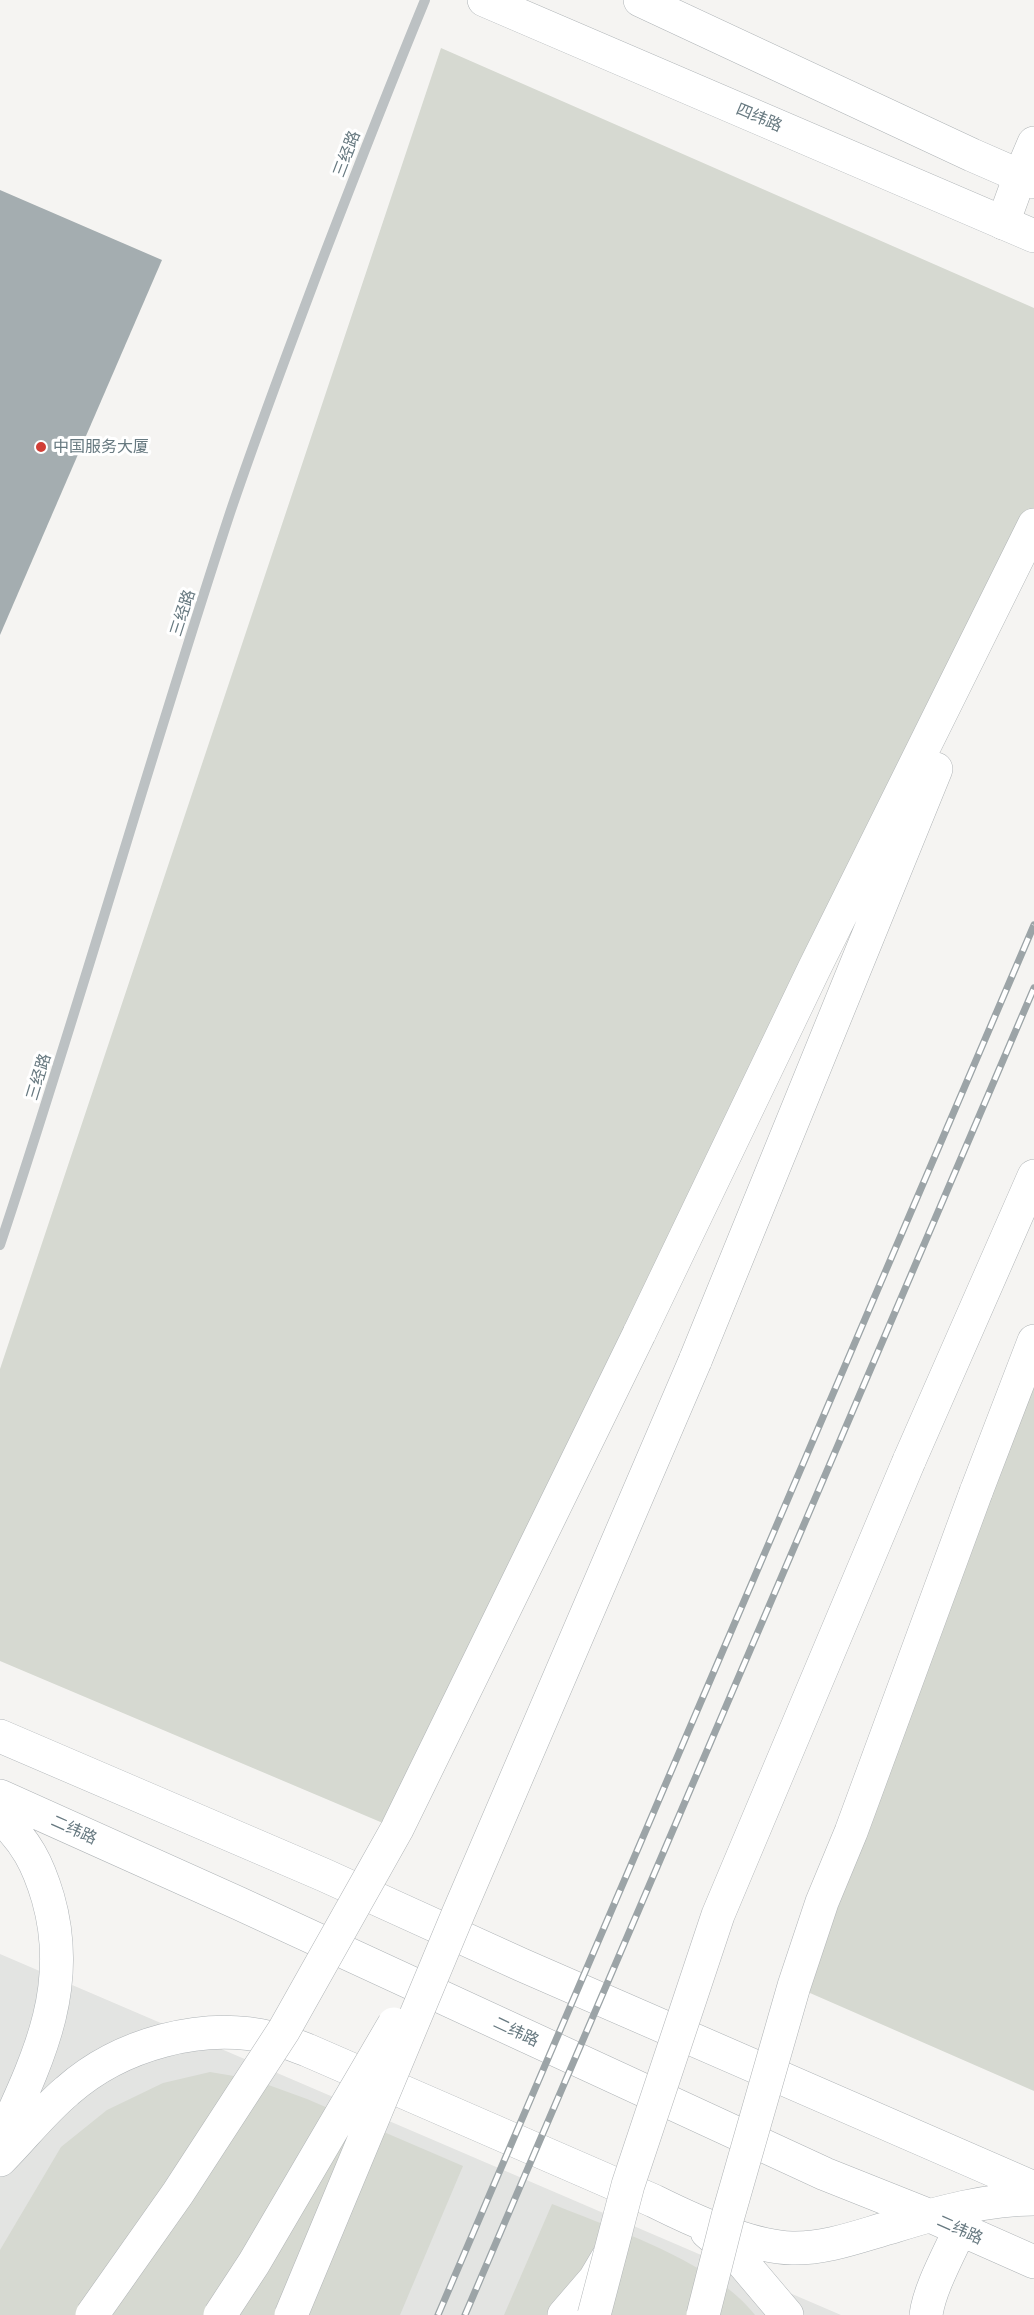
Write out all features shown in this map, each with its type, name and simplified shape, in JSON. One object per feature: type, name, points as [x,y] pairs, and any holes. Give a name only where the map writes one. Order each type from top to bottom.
[{"type":"main road","name":"四纬路","points":[[484,0],[1034,236]]},
{"type":"main road","points":[[640,0],[1027,179]]},
{"type":"main road","points":[[1004,223],[1027,179],[1034,143]]},
{"type":"main road","points":[[92,2315],[178,2193],[284,2030],[392,1839],[639,1334],[814,969],[1034,525]]},
{"type":"main road","points":[[291,2315],[458,1914],[695,1361],[836,1010],[1034,532]]},
{"type":"main road","points":[[594,2315],[647,2126],[718,1916],[909,1461],[1034,1176]]},
{"type":"main road","points":[[703,2315],[728,2216],[806,1946],[855,1822],[1034,1341]]},
{"type":"main road","points":[[0,1736],[324,1875],[533,1970],[1034,2188]]},
{"type":"main road","name":"二纬路","points":[[0,1796],[825,2174],[928,2215]]},
{"type":"main road","points":[[0,1817],[19,1834],[32,1854],[43,1883],[55,1934],[57,1957],[54,2002],[42,2046],[0,2142]]},
{"type":"main road","points":[[220,2315],[254,2263],[458,1914]]},
{"type":"main road","points":[[0,2160],[61,2096],[109,2061],[128,2052],[166,2041],[215,2034],[272,2038],[307,2050],[654,2201],[685,2217],[710,2234],[743,2263],[787,2315]]},
{"type":"main road","points":[[926,2315],[930,2296],[986,2168]]},
{"type":"main road","points":[[685,2217],[748,2240],[777,2247],[801,2248],[846,2240],[928,2215],[965,2218],[1011,2199],[1034,2199]]},
{"type":"main road","name":"二纬路","points":[[965,2218],[1034,2262]]},
{"type":"main road","points":[[564,2315],[595,2279],[609,2255]]},
{"type":"street","name":"三经路","points":[[0,1245],[42,1119],[110,894],[231,511],[296,330],[388,89],[425,0]]},
{"type":"shaded area","points":[[441,48],[1034,308],[1034,525],[397,1829],[0,1661],[0,1369]]},
{"type":"shaded area","points":[[1034,1341],[1034,2091],[794,1986]]},
{"type":"shaded area","points":[[0,1954],[841,2315],[0,2315]]},
{"type":"shaded area","points":[[210,2072],[252,2079],[307,2099],[463,2166],[400,2315],[0,2315],[0,2250],[61,2147],[107,2110],[163,2083]]},
{"type":"shaded area","points":[[552,2204],[633,2236],[689,2263],[737,2296],[755,2315],[504,2315]]},
{"type":"building","name":"中国服务大厦","points":[[0,190],[162,260],[0,635]]},
{"type":"railway","points":[[438,2315],[1034,925]]},
{"type":"railway","points":[[465,2315],[1034,988]]},
{"type":"place","name":"中国服务大厦","points":[[41,447]]}]
